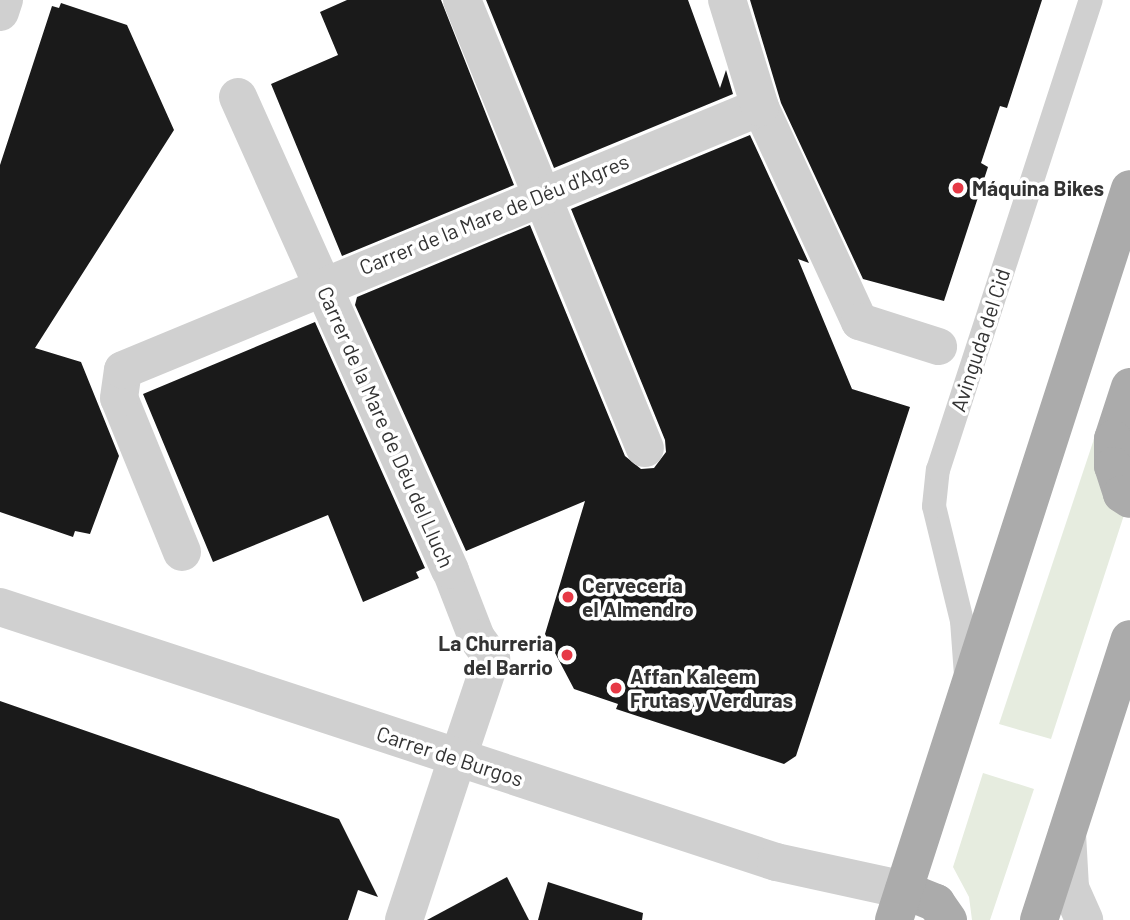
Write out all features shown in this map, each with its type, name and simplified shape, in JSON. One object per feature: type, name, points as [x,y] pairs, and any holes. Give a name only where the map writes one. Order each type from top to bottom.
[{"type":"main road","name":"Avinguda del Cid","points":[[899,905],[1130,189]]},
{"type":"main road","points":[[1130,387],[1113,439],[1113,466],[1122,494],[1130,499]]},
{"type":"main road","points":[[1039,920],[1130,639]]},
{"type":"main road","points":[[899,905],[936,903],[948,920]]},
{"type":"street","points":[[0,12],[4,0]]},
{"type":"street","points":[[462,0],[543,192],[645,448]]},
{"type":"street","points":[[727,0],[760,107],[859,321],[938,346]]},
{"type":"street","name":"Carrer de la Mare de Déu del Lluch","points":[[238,97],[450,570],[477,638],[491,658],[457,759]]},
{"type":"street","name":"Carrer de la Mare de Déu d'Agres","points":[[182,552],[119,398],[118,379],[133,364],[543,192],[760,107]]},
{"type":"street","name":"Carrer de Burgos","points":[[0,607],[776,862],[899,905]]},
{"type":"street","points":[[404,920],[457,759]]},
{"type":"street","points":[[1067,830],[1070,888],[1084,920]]},
{"type":"lane","name":"Avinguda del Cid","points":[[968,688],[962,621],[934,506],[938,470],[1091,0]]},
{"type":"shaded area","points":[[1096,433],[1125,512],[1051,739],[999,724]]},
{"type":"shaded area","points":[[983,773],[1034,789],[990,920],[972,920],[969,897],[953,867]]},
{"type":"building","points":[[347,0],[441,0],[514,185],[342,256],[271,84],[338,55],[320,12]]},
{"type":"building","points":[[486,0],[688,0],[720,88],[726,70],[733,94],[554,168]]},
{"type":"building","points":[[750,0],[1042,0],[1007,108],[1000,106],[981,163],[988,167],[944,301],[863,279],[781,103]]},
{"type":"building","points":[[61,3],[127,25],[174,130],[35,348],[81,362],[119,456],[90,534],[75,531],[73,537],[0,512],[0,165],[52,6],[59,8]]},
{"type":"building","points":[[750,135],[809,263],[798,259],[852,389],[910,407],[796,756],[784,764],[616,709],[618,704],[574,689],[545,634],[585,501],[466,551],[355,305],[357,297],[530,225],[625,456],[641,469],[654,468],[666,452],[665,440],[571,209]]},
{"type":"building","points":[[315,322],[425,568],[416,572],[419,578],[363,602],[328,515],[213,562],[143,394]]},
{"type":"building","points":[[0,701],[339,819],[378,897],[358,890],[348,920],[0,920]]},
{"type":"building","points":[[507,877],[529,920],[427,920]]},
{"type":"building","points":[[548,882],[643,913],[642,920],[538,920]]},
{"type":"place","name":"Máquina Bikes","points":[[958,188]]},
{"type":"place","name":"Cervecería el Almendro","points":[[568,597]]},
{"type":"place","name":"La Churreria del Barrio","points":[[567,655]]},
{"type":"place","name":"Affan Kaleem Frutas y Verduras","points":[[616,688]]}]
